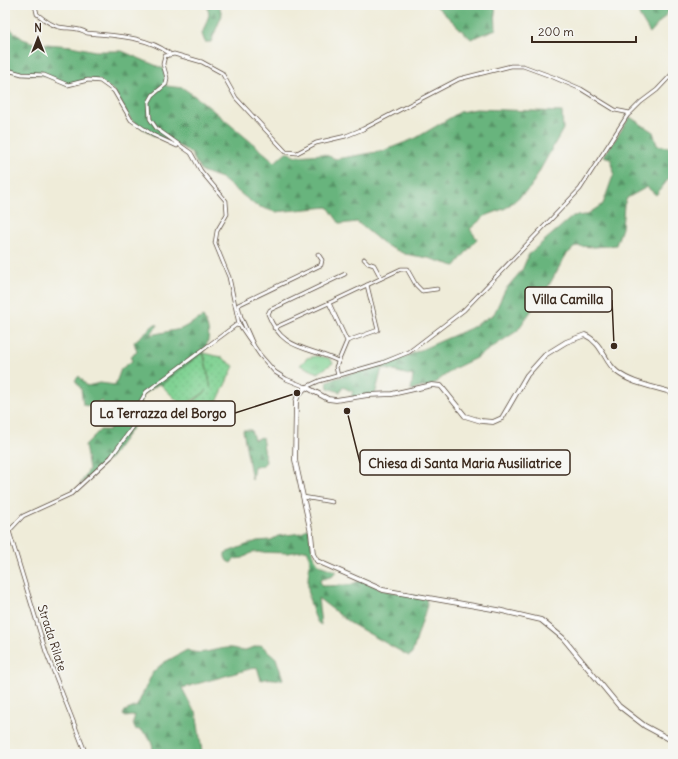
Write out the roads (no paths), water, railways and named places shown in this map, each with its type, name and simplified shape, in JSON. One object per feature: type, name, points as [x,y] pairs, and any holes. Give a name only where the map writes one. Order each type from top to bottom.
[{"type":"street","points":[[35,5],[37,14],[45,21],[57,27],[132,37],[156,45],[169,53],[202,62],[222,72],[236,98],[286,152],[292,154],[316,143],[346,136],[364,129],[459,80],[511,66],[523,66],[553,77],[581,89],[615,110],[630,113]]},
{"type":"street","points":[[169,53],[165,56],[163,61],[166,84],[151,97],[149,102],[148,111],[151,122],[156,129],[190,153],[201,171],[223,195],[227,204],[227,214],[217,231],[215,243],[229,277],[235,310],[241,327],[254,346],[279,376],[306,387],[328,399],[336,400],[368,395],[392,394],[432,384],[441,386],[466,416],[481,421],[493,422],[502,418],[527,376],[545,355],[566,342],[585,335],[591,338],[598,345],[616,372],[636,381],[673,393]]},
{"type":"street","points":[[5,67],[11,71],[44,75],[68,85],[88,80],[100,81],[114,91],[131,120],[153,135],[179,146]]},
{"type":"street","points":[[5,76],[11,71]]},
{"type":"street","points":[[673,73],[657,90],[630,113],[580,189],[464,310],[409,352],[382,363],[306,387],[298,396],[295,419],[295,460],[314,554],[317,561],[382,590],[498,610],[541,620],[563,638],[618,706],[645,726],[673,741]]},
{"type":"street","points":[[254,346],[241,317],[238,306],[321,265],[322,260],[318,254]]},
{"type":"street","points":[[364,260],[374,265],[381,278]]},
{"type":"street","points":[[274,328],[401,269],[407,269],[416,285],[422,291],[437,289]]},
{"type":"street","points":[[338,361],[326,355],[302,349],[290,343],[274,328],[268,314],[270,310],[346,274]]},
{"type":"street","points":[[338,376],[336,367],[347,341],[378,330],[367,285]]},
{"type":"street","points":[[329,303],[347,341]]},
{"type":"street","points":[[9,531],[23,516],[71,494],[111,457],[135,424],[140,403],[146,392],[236,325],[241,327]]},
{"type":"street","points":[[303,497],[332,502]]},
{"type":"street","name":"Strada Rilate","points":[[6,525],[46,652],[86,754]]},
{"type":"place","name":"Villa Camilla","points":[[614,346]]},
{"type":"place","name":"La Terrazza del Borgo","points":[[297,393]]},
{"type":"place","name":"Chiesa di Santa Maria Ausiliatrice","points":[[347,411]]}]
